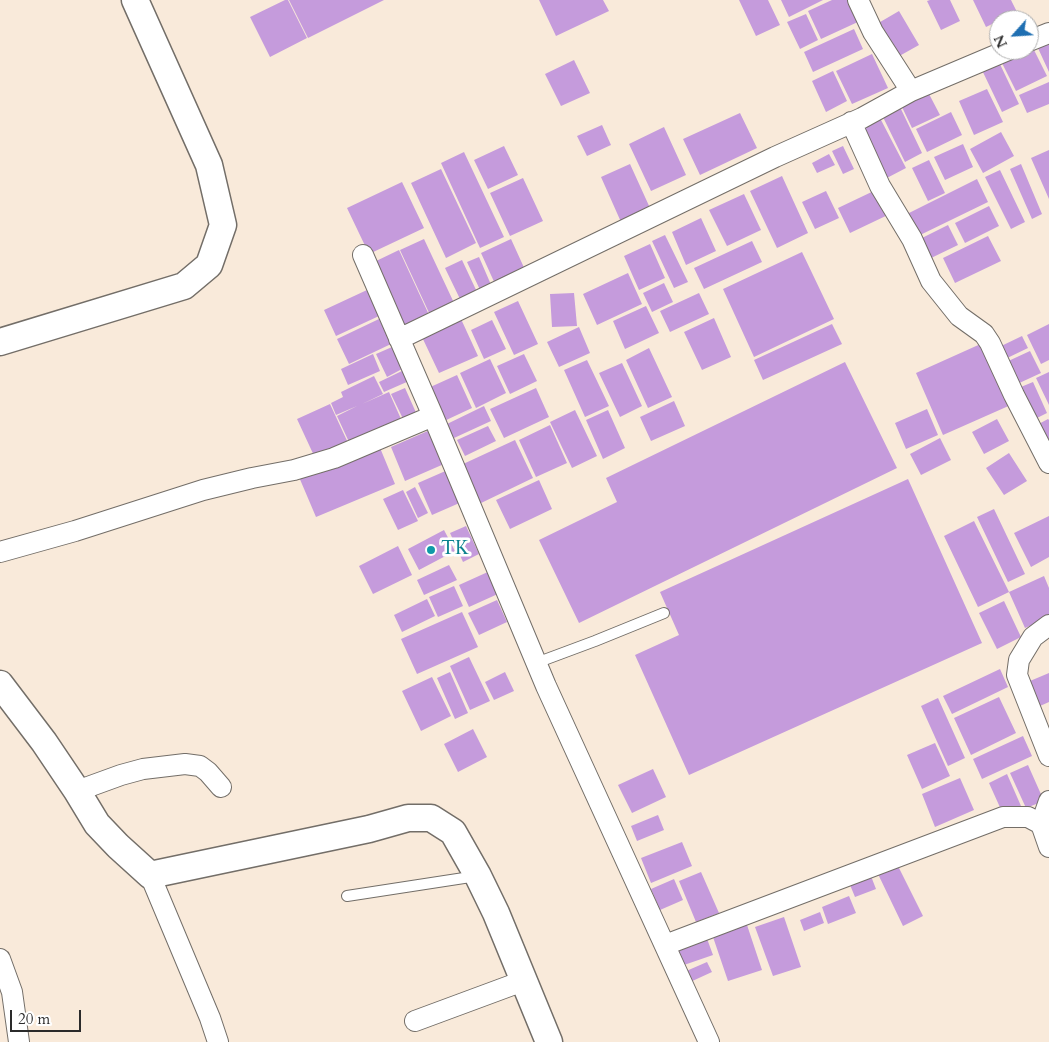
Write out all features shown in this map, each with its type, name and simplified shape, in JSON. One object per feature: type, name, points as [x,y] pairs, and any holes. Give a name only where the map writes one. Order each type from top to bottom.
[{"type":"street","points":[[0,342],[184,286],[209,265],[224,226],[209,165],[135,0]]},
{"type":"street","points":[[858,0],[873,32],[911,91]]},
{"type":"street","points":[[398,339],[852,122],[911,91],[989,58]]},
{"type":"street","points":[[852,122],[880,186],[912,239],[931,281],[959,316],[984,334],[990,343],[1049,463]]},
{"type":"street","points":[[363,255],[433,416],[536,663],[709,1042]]},
{"type":"street","points":[[0,552],[75,531],[203,490],[294,470],[334,458],[433,416]]},
{"type":"street","points":[[1049,625],[1033,636],[1019,660],[1017,674],[1049,756]]},
{"type":"street","points":[[0,684],[44,742],[77,790],[97,824],[150,875],[210,1018],[218,1042]]},
{"type":"street","points":[[77,790],[136,771],[185,764],[200,766],[221,787]]},
{"type":"street","points":[[1049,801],[1041,824],[1049,847]]},
{"type":"street","points":[[665,945],[989,821],[1015,816],[1028,817],[1041,824]]},
{"type":"street","points":[[150,875],[350,833],[408,818],[432,818],[453,832],[478,876],[496,913],[548,1042]]},
{"type":"street","points":[[0,959],[12,992],[18,1042]]},
{"type":"street","points":[[415,1021],[524,982]]},
{"type":"lane","points":[[536,663],[664,613]]},
{"type":"lane","points":[[347,896],[478,876]]},
{"type":"building","points":[[288,0],[307,38],[270,57],[250,17]]},
{"type":"building","points":[[289,0],[384,0],[308,38]]},
{"type":"building","points":[[539,0],[603,0],[609,11],[556,36]]},
{"type":"building","points":[[739,0],[768,0],[780,25],[756,36]]},
{"type":"building","points":[[781,0],[823,0],[789,17]]},
{"type":"building","points":[[832,0],[851,0],[860,21],[821,39],[808,11]]},
{"type":"building","points":[[950,0],[960,21],[941,30],[927,1]]},
{"type":"building","points":[[973,0],[1011,0],[1016,10],[989,10],[989,26],[986,27]]},
{"type":"building","points":[[899,11],[919,45],[894,59],[875,25]]},
{"type":"building","points":[[806,14],[818,40],[800,49],[787,22]]},
{"type":"building","points":[[854,29],[863,49],[813,72],[804,52]]},
{"type":"building","points":[[1049,40],[1049,72],[1039,50],[1039,45]]},
{"type":"building","points":[[872,54],[888,88],[852,104],[836,71]]},
{"type":"building","points":[[574,60],[590,93],[561,106],[545,74]]},
{"type":"building","points":[[998,60],[1019,104],[1002,112],[981,68]]},
{"type":"building","points":[[1008,60],[1039,60],[1047,76],[1016,91],[1002,63]]},
{"type":"building","points":[[833,71],[847,101],[826,112],[812,81]]},
{"type":"building","points":[[1049,82],[1049,104],[1027,113],[1019,95]]},
{"type":"building","points":[[987,89],[1003,122],[974,135],[959,101]]},
{"type":"building","points":[[929,94],[940,115],[912,128],[902,107]]},
{"type":"building","points":[[900,107],[922,153],[905,162],[882,115]]},
{"type":"building","points":[[951,112],[962,135],[927,152],[916,129]]},
{"type":"building","points":[[740,113],[757,148],[700,175],[683,139]]},
{"type":"building","points":[[880,118],[906,168],[883,180],[857,130]]},
{"type":"building","points":[[602,125],[611,145],[587,156],[577,136]]},
{"type":"building","points":[[664,127],[686,175],[651,191],[629,144]]},
{"type":"building","points":[[1001,132],[1014,156],[983,173],[970,149]]},
{"type":"building","points":[[963,144],[973,167],[945,180],[934,157]]},
{"type":"building","points":[[504,146],[518,175],[488,189],[474,160]]},
{"type":"building","points":[[843,146],[854,169],[843,174],[832,151]]},
{"type":"building","points":[[1049,150],[1049,199],[1031,158]]},
{"type":"building","points":[[464,152],[504,237],[480,248],[441,163]]},
{"type":"building","points":[[829,154],[835,165],[817,173],[812,163]]},
{"type":"building","points":[[929,160],[945,193],[928,201],[912,168]]},
{"type":"building","points":[[630,164],[650,208],[621,222],[601,177]]},
{"type":"building","points":[[1021,164],[1042,214],[1032,219],[1010,169]]},
{"type":"building","points":[[441,169],[476,243],[446,258],[411,183]]},
{"type":"building","points":[[1000,170],[1025,222],[1011,229],[985,177]]},
{"type":"building","points":[[782,176],[808,233],[777,248],[750,191]]},
{"type":"building","points":[[523,178],[543,221],[510,236],[490,193]]},
{"type":"building","points":[[977,179],[988,202],[916,237],[905,215]]},
{"type":"building","points":[[402,182],[424,228],[369,254],[347,208]]},
{"type":"building","points":[[880,188],[892,213],[850,233],[838,208]]},
{"type":"building","points":[[826,191],[839,218],[815,229],[802,202]]},
{"type":"building","points":[[744,194],[761,230],[727,246],[709,210]]},
{"type":"building","points":[[989,206],[999,226],[965,243],[955,223]]},
{"type":"building","points":[[701,218],[716,251],[686,265],[672,232]]},
{"type":"building","points":[[948,225],[958,245],[927,260],[918,240]]},
{"type":"building","points":[[665,235],[688,282],[674,288],[652,241]]},
{"type":"building","points":[[988,236],[1001,261],[955,283],[943,258]]},
{"type":"building","points":[[424,239],[455,305],[431,317],[400,250]]},
{"type":"building","points":[[511,239],[526,272],[496,286],[481,253]]},
{"type":"building","points":[[752,241],[762,262],[704,289],[694,268]]},
{"type":"building","points":[[650,244],[665,278],[639,290],[624,256]]},
{"type":"building","points":[[399,250],[430,317],[403,330],[372,263]]},
{"type":"building","points":[[802,252],[834,319],[754,357],[723,289]]},
{"type":"building","points":[[479,257],[492,287],[481,292],[467,262]]},
{"type":"building","points":[[462,260],[477,292],[460,299],[445,268]]},
{"type":"building","points":[[628,273],[642,304],[597,325],[583,294]]},
{"type":"building","points":[[664,283],[673,302],[652,312],[643,293]]},
{"type":"building","points":[[367,290],[379,316],[336,336],[324,310]]},
{"type":"building","points":[[574,293],[577,326],[552,327],[550,294]]},
{"type":"building","points":[[699,293],[709,314],[670,332],[660,311]]},
{"type":"building","points":[[518,301],[538,344],[514,355],[494,312]]},
{"type":"building","points":[[646,306],[659,333],[625,349],[613,321]]},
{"type":"building","points":[[714,318],[731,357],[702,370],[684,332]]},
{"type":"building","points":[[379,319],[391,344],[349,364],[337,339]]},
{"type":"building","points":[[461,319],[478,356],[439,373],[422,337]]},
{"type":"building","points":[[492,320],[506,349],[484,359],[471,330]]},
{"type":"building","points":[[832,324],[842,344],[763,380],[754,360]]},
{"type":"building","points":[[1049,324],[1049,360],[1041,364],[1027,335]]},
{"type":"building","points":[[579,327],[590,353],[559,367],[547,342]]},
{"type":"building","points":[[1022,336],[1028,348],[1001,361],[995,349]]},
{"type":"building","points":[[985,342],[1013,404],[943,435],[916,373]]},
{"type":"building","points":[[392,347],[402,369],[387,377],[376,354]]},
{"type":"building","points":[[649,348],[672,397],[648,408],[626,360]]},
{"type":"building","points":[[1030,351],[1041,373],[1015,385],[1004,363]]},
{"type":"building","points":[[373,354],[380,371],[348,385],[341,369]]},
{"type":"building","points":[[524,354],[537,381],[510,394],[497,366]]},
{"type":"building","points":[[490,359],[506,393],[476,408],[460,373]]},
{"type":"building","points":[[587,360],[609,406],[585,417],[564,370]]},
{"type":"building","points":[[845,362],[897,468],[579,623],[539,540],[617,502],[606,478]]},
{"type":"building","points":[[622,363],[642,406],[620,417],[599,373]]},
{"type":"building","points":[[404,370],[409,381],[384,392],[379,382]]},
{"type":"building","points":[[1049,372],[1049,405],[1036,378]]},
{"type":"building","points":[[457,375],[472,408],[442,422],[426,389]]},
{"type":"building","points":[[374,376],[383,394],[362,404],[389,392],[401,419],[349,442],[337,416],[357,406],[336,415],[331,403],[343,397],[341,392]]},
{"type":"building","points":[[1033,382],[1047,413],[1031,421],[1016,389]]},
{"type":"building","points":[[405,388],[418,417],[405,423],[391,394]]},
{"type":"building","points":[[536,388],[549,417],[504,438],[490,409]]},
{"type":"building","points":[[674,401],[685,426],[651,441],[640,417]]},
{"type":"building","points":[[330,404],[349,445],[316,460],[297,419]]},
{"type":"building","points":[[484,406],[491,421],[454,438],[447,424]]},
{"type":"building","points":[[927,409],[938,435],[906,449],[895,423]]},
{"type":"building","points":[[575,410],[597,456],[572,468],[550,422]]},
{"type":"building","points":[[608,410],[625,448],[603,459],[586,420]]},
{"type":"building","points":[[997,419],[1009,441],[984,454],[972,432]]},
{"type":"building","points":[[1049,420],[1049,455],[1035,426]]},
{"type":"building","points":[[550,425],[567,463],[536,477],[519,440]]},
{"type":"building","points":[[488,426],[496,441],[465,456],[457,440]]},
{"type":"building","points":[[430,430],[444,464],[405,481],[391,447]]},
{"type":"building","points":[[940,438],[951,460],[921,475],[910,454]]},
{"type":"building","points":[[515,440],[533,478],[479,504],[461,465]]},
{"type":"building","points":[[378,443],[395,484],[316,517],[299,477]]},
{"type":"building","points":[[1009,453],[1027,481],[1004,495],[986,468]]},
{"type":"building","points":[[450,469],[464,501],[432,515],[418,483]]},
{"type":"building","points":[[908,479],[982,643],[689,775],[635,655],[679,635],[660,592]]},
{"type":"building","points":[[539,480],[552,509],[510,529],[496,500]]},
{"type":"building","points":[[415,487],[428,513],[418,518],[406,492]]},
{"type":"building","points":[[403,490],[418,521],[398,530],[383,499]]},
{"type":"building","points":[[994,509],[1025,574],[1008,582],[977,517]]},
{"type":"building","points":[[1049,516],[1049,557],[1031,567],[1014,533]]},
{"type":"building","points":[[974,521],[1009,592],[978,607],[944,536]]},
{"type":"building","points":[[466,526],[479,554],[463,562],[450,533]]},
{"type":"building","name":"TK","points":[[444,530],[455,551],[419,570],[408,549]]},
{"type":"building","points":[[398,546],[412,575],[373,594],[359,566]]},
{"type":"building","points":[[449,565],[457,580],[424,595],[417,580]]},
{"type":"building","points":[[490,571],[500,593],[469,607],[459,585]]},
{"type":"building","points":[[1044,576],[1049,588],[1049,618],[1025,628],[1009,592]]},
{"type":"building","points":[[454,586],[463,606],[438,617],[429,597]]},
{"type":"building","points":[[427,599],[435,616],[402,632],[394,615]]},
{"type":"building","points":[[497,600],[507,622],[479,635],[468,613]]},
{"type":"building","points":[[1004,601],[1021,637],[997,649],[979,613]]},
{"type":"building","points":[[462,612],[478,647],[417,674],[401,639]]},
{"type":"building","points":[[469,657],[490,701],[470,710],[450,666]]},
{"type":"building","points":[[1000,669],[1008,687],[952,714],[943,696]]},
{"type":"building","points":[[450,672],[468,713],[455,719],[437,678]]},
{"type":"building","points":[[505,672],[514,691],[494,700],[485,682]]},
{"type":"building","points":[[1049,673],[1049,702],[1040,706],[1030,681]]},
{"type":"building","points":[[432,677],[451,716],[421,731],[402,691]]},
{"type":"building","points":[[999,697],[1016,733],[971,755],[954,718]]},
{"type":"building","points":[[938,698],[965,758],[948,766],[921,706]]},
{"type":"building","points":[[473,729],[487,757],[458,772],[444,744]]},
{"type":"building","points":[[1023,736],[1032,756],[982,779],[973,759]]},
{"type":"building","points":[[935,743],[950,776],[922,789],[907,755]]},
{"type":"building","points":[[1028,765],[1044,801],[1026,808],[1010,773]]},
{"type":"building","points":[[653,769],[666,797],[632,813],[618,785]]},
{"type":"building","points":[[1007,774],[1021,806],[1003,814],[989,783]]},
{"type":"building","points":[[960,778],[974,810],[935,827],[922,794]]},
{"type":"building","points":[[658,815],[664,830],[637,841],[631,826]]},
{"type":"building","points":[[682,842],[692,866],[651,883],[641,858]]},
{"type":"building","points":[[897,864],[923,916],[903,926],[878,874]]},
{"type":"building","points":[[869,871],[876,889],[855,897],[848,880]]},
{"type":"building","points":[[701,872],[719,913],[696,922],[679,881]]},
{"type":"building","points":[[674,879],[683,900],[660,910],[651,889]]},
{"type":"building","points":[[849,896],[856,913],[828,924],[822,907]]},
{"type":"building","points":[[820,912],[824,923],[804,931],[800,920]]},
{"type":"building","points":[[784,917],[801,967],[773,976],[755,927]]},
{"type":"building","points":[[747,925],[762,970],[728,981],[713,937]]},
{"type":"building","points":[[706,936],[713,955],[681,966],[674,947]]},
{"type":"building","points":[[707,962],[712,972],[688,983],[684,972]]},
{"type":"place","name":"TK","points":[[431,550]]}]
